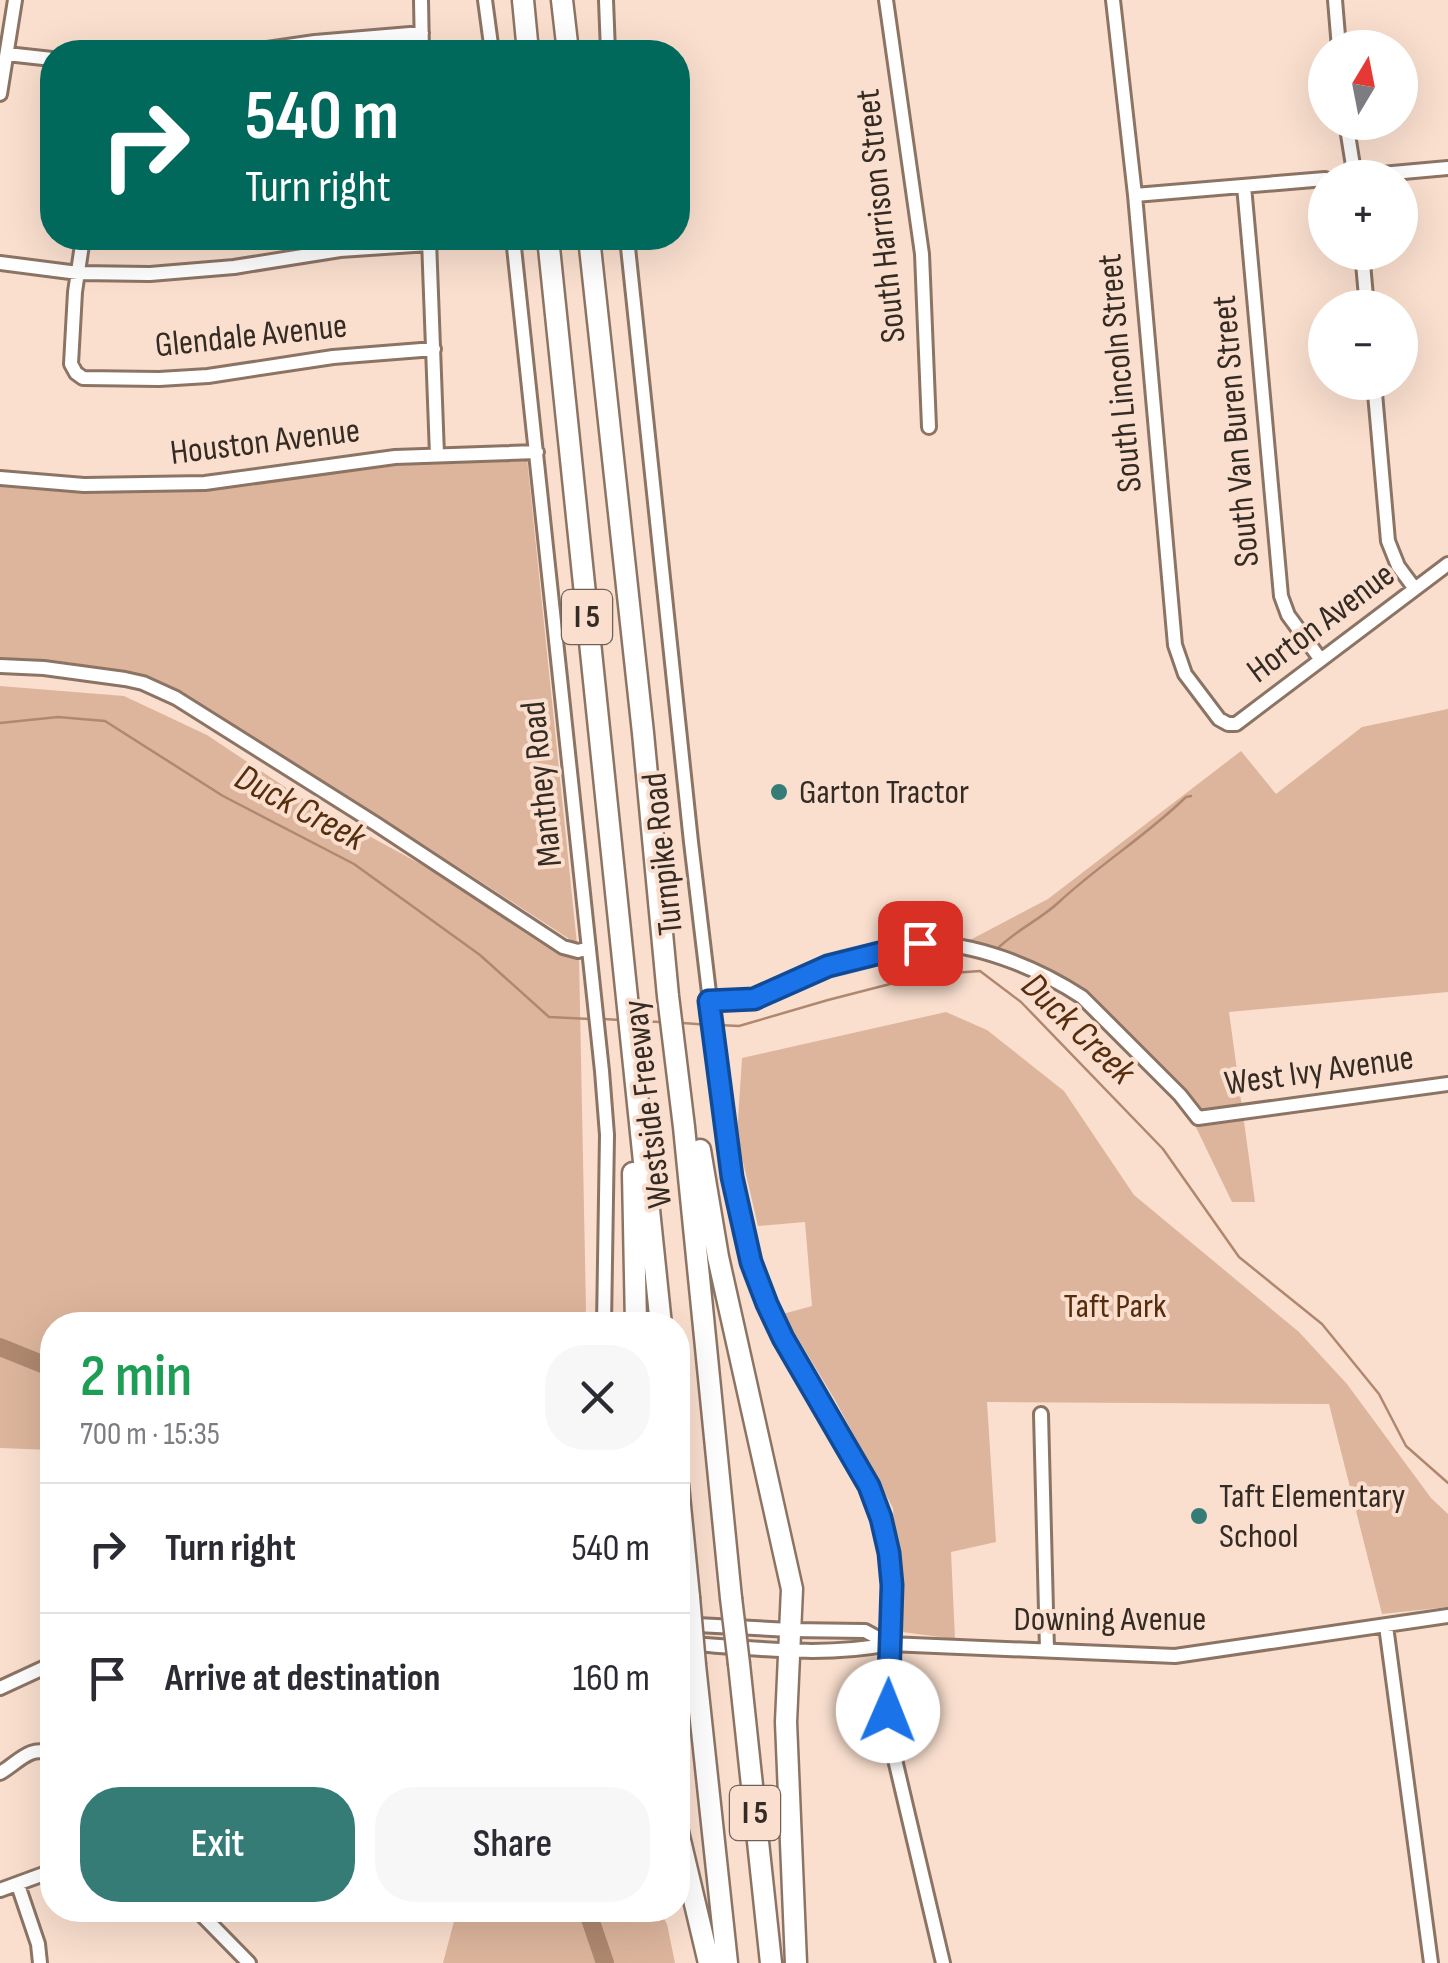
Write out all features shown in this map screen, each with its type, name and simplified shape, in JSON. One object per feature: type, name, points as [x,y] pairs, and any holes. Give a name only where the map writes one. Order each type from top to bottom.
[{"type":"highway","points":[[523,0],[527,40]]},
{"type":"highway","points":[[562,0],[567,40]]},
{"type":"highway","name":"Westside Freeway","points":[[549,250],[660,1312]]},
{"type":"highway","name":"Westside Freeway","points":[[589,250],[644,733],[668,996],[771,1963]]},
{"type":"highway","points":[[676,1057],[690,1085],[715,1243],[792,1590],[786,1722],[796,1963]]},
{"type":"highway","points":[[636,1312],[632,1122],[638,1102]]},
{"type":"highway","name":"I 5","points":[[690,1607],[727,1963]]},
{"type":"highway","points":[[690,1883],[709,1963]]},
{"type":"street","points":[[0,94],[15,0]]},
{"type":"street","points":[[421,0],[422,40]]},
{"type":"street","points":[[486,0],[491,40]]},
{"type":"street","points":[[606,0],[608,40]]},
{"type":"street","name":"South Harrison Street","points":[[886,0],[922,254],[928,427]]},
{"type":"street","name":"South Lincoln Street","points":[[1113,0],[1135,196],[1175,644],[1190,681],[1219,719],[1228,724]]},
{"type":"street","points":[[1334,0],[1337,30]]},
{"type":"street","points":[[342,40],[422,34]]},
{"type":"street","points":[[7,54],[40,58]]},
{"type":"street","points":[[1418,171],[1448,168]]},
{"type":"street","points":[[1135,196],[1308,180]]},
{"type":"street","name":"South Van Buren Street","points":[[1244,186],[1281,596],[1288,615],[1321,660]]},
{"type":"street","points":[[78,273],[81,250]]},
{"type":"street","points":[[0,263],[78,273],[194,272],[340,250]]},
{"type":"street","points":[[429,250],[437,456]]},
{"type":"street","name":"Manthey Road","points":[[514,250],[606,1125],[604,1312]]},
{"type":"street","name":"Turnpike Road","points":[[628,250],[732,1177],[751,1262],[767,1304],[869,1486],[881,1518],[892,1585],[888,1734],[943,1963]]},
{"type":"street","name":"Glendale Avenue","points":[[78,273],[71,364],[83,378],[208,376],[370,353],[434,349]]},
{"type":"street","points":[[1376,400],[1388,541],[1398,566],[1415,589]]},
{"type":"street","name":"Houston Avenue","points":[[0,478],[84,486],[205,483],[368,460],[538,452]]},
{"type":"street","name":"Horton Avenue","points":[[1228,724],[1240,722],[1448,564]]},
{"type":"street","points":[[0,666],[89,673],[158,689],[328,794],[563,948],[578,952],[590,948]]},
{"type":"street","name":"West Ivy Avenue","points":[[710,1005],[754,999],[828,966],[904,946],[920,943],[970,948],[1034,972],[1082,997],[1180,1094],[1198,1118],[1448,1084]]},
{"type":"street","points":[[1041,1414],[1047,1650]]},
{"type":"street","name":"Downing Avenue","points":[[690,1643],[790,1640],[865,1631],[888,1644],[1175,1656],[1448,1616]]},
{"type":"street","name":"Downing Avenue","points":[[690,1626],[790,1640]]},
{"type":"street","points":[[1386,1626],[1430,1963]]},
{"type":"street","points":[[0,1688],[40,1670]]},
{"type":"street","points":[[0,1774],[31,1751],[40,1749]]},
{"type":"street","points":[[0,1890],[40,1876]]},
{"type":"street","points":[[18,1885],[38,1944],[40,1963]]},
{"type":"street","points":[[209,1922],[250,1963]]},
{"type":"green space","points":[[527,458],[577,944],[153,679],[67,662],[0,659],[0,484],[27,488],[195,489],[385,464]]},
{"type":"green space","points":[[0,686],[124,696],[207,735],[312,805],[496,905],[579,957],[586,1312],[40,1312],[40,1450],[0,1448]]},
{"type":"green space","points":[[1448,709],[1448,992],[1229,1012],[1255,1202],[1232,1202],[1191,1117],[1113,1025],[1047,977],[918,940],[972,939],[1048,899],[1241,751],[1276,794],[1362,727]]},
{"type":"green space","name":"Taft Park","points":[[946,1012],[987,1030],[1064,1091],[1134,1195],[1299,1332],[1347,1384],[1431,1498],[1448,1514],[1448,1607],[1382,1614],[1329,1404],[987,1402],[996,1542],[951,1552],[955,1639],[902,1632],[893,1508],[783,1314],[812,1306],[805,1222],[758,1226],[737,1136],[742,1058]]},
{"type":"green space","points":[[454,1922],[666,1922],[675,1963],[443,1963]]},
{"type":"waterway","name":"Duck Creek","points":[[0,723],[58,717],[105,721],[223,796],[354,864],[480,955],[549,1017],[590,1019]]},
{"type":"waterway","points":[[996,950],[1191,796]]},
{"type":"waterway","name":"Duck Creek","points":[[718,1025],[739,1026],[925,975],[980,971],[1021,1002],[1163,1149],[1239,1257],[1322,1324],[1379,1394],[1406,1446],[1448,1483]]},
{"type":"waterway","name":"Duck Creek","points":[[603,1019],[620,1020]]},
{"type":"waterway","name":"Duck Creek","points":[[638,1021],[660,1022]]},
{"type":"waterway","name":"Duck Creek","points":[[683,1023],[710,1025]]},
{"type":"waterway","points":[[0,1347],[40,1363]]},
{"type":"waterway","points":[[591,1922],[605,1963]]},
{"type":"place","name":"Garton Tractor","points":[[779,792]]},
{"type":"place","name":"Taft Elementary School","points":[[1199,1516]]},
{"type":"route","points":[[888,1711],[892,1585],[881,1518],[869,1486],[783,1338],[751,1262],[732,1177],[709,1001],[754,999],[828,966],[920,943]]}]
